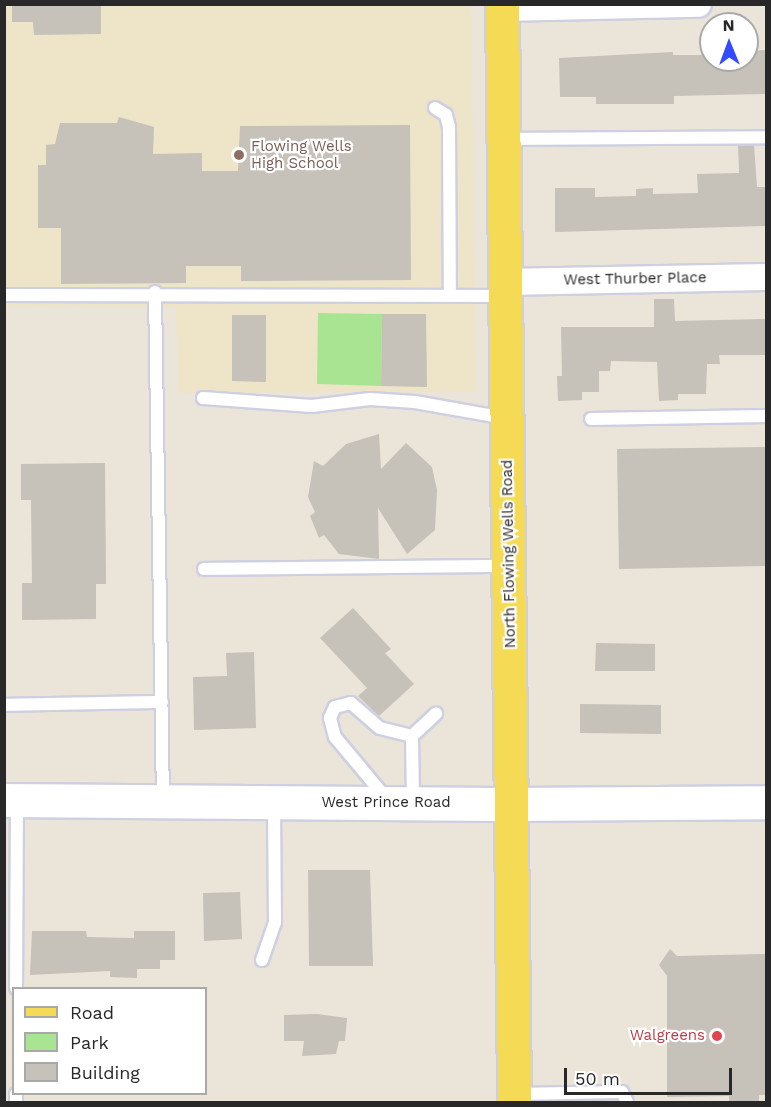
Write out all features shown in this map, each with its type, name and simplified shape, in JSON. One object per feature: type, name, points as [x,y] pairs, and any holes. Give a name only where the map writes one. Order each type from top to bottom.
[{"type":"main road","name":"North Flowing Wells Road","points":[[502,6],[504,289],[510,566],[514,1098]]},
{"type":"main road","name":"West Prince Road","points":[[11,800],[511,804],[766,802]]},
{"type":"street","points":[[502,6],[698,4]]},
{"type":"street","name":"West Thurber Place","points":[[504,289],[766,277]]},
{"type":"lane","points":[[435,108],[446,115],[449,128],[450,294]]},
{"type":"lane","points":[[502,139],[766,137]]},
{"type":"lane","points":[[4,295],[155,292],[450,294],[504,289]]},
{"type":"lane","points":[[155,292],[163,801]]},
{"type":"lane","points":[[203,398],[312,406],[370,399],[415,402],[506,419]]},
{"type":"lane","points":[[591,419],[766,417]]},
{"type":"lane","points":[[204,569],[510,566]]},
{"type":"lane","points":[[4,705],[162,702]]},
{"type":"lane","points":[[402,803],[335,737],[330,718],[335,707],[351,703],[380,728],[412,736]]},
{"type":"lane","points":[[402,803],[412,736],[436,714]]},
{"type":"lane","points":[[11,800],[16,987]]},
{"type":"lane","points":[[262,960],[275,923],[274,802]]},
{"type":"lane","points":[[514,1098],[624,1097]]},
{"type":"shaded area","name":"Flowing Wells High School","points":[[5,5],[471,5],[476,391],[178,393],[176,307],[5,306]]},
{"type":"green space","points":[[318,313],[382,314],[381,386],[317,384]]},
{"type":"building","points":[[12,4],[101,4],[101,34],[34,35],[33,22],[12,22]]},
{"type":"building","points":[[759,50],[766,50],[766,94],[674,96],[674,104],[596,104],[596,97],[560,97],[559,58],[673,52],[673,55],[699,55],[699,72],[759,72]]},
{"type":"building","points":[[119,117],[154,127],[153,154],[202,153],[202,171],[238,171],[240,126],[410,125],[411,280],[241,281],[241,266],[186,266],[186,283],[61,284],[61,228],[38,228],[38,165],[46,165],[46,145],[55,144],[60,123],[117,123]]},
{"type":"building","points":[[738,145],[754,145],[757,187],[766,187],[766,226],[555,232],[555,188],[595,188],[595,197],[636,196],[636,189],[653,188],[653,194],[698,193],[697,174],[739,173]]},
{"type":"building","points":[[654,299],[674,299],[675,321],[766,319],[766,355],[719,355],[720,364],[707,364],[706,394],[678,394],[678,400],[659,401],[657,362],[611,361],[610,371],[599,371],[599,392],[582,392],[582,400],[558,401],[557,376],[562,376],[561,327],[654,327]]},
{"type":"building","points":[[382,314],[426,314],[427,387],[381,386]]},
{"type":"building","points":[[232,315],[266,315],[266,382],[232,381]]},
{"type":"building","points":[[379,434],[381,469],[406,443],[432,467],[437,490],[435,530],[407,554],[378,508],[379,559],[339,554],[324,535],[319,538],[310,516],[315,512],[308,497],[314,461],[323,466],[346,444]]},
{"type":"building","points":[[766,447],[766,566],[619,569],[617,449]]},
{"type":"building","points":[[105,463],[106,584],[96,584],[96,619],[22,620],[22,583],[32,583],[31,500],[21,500],[21,464]]},
{"type":"building","points":[[353,608],[391,649],[385,653],[414,684],[379,716],[358,696],[367,688],[320,638]]},
{"type":"building","points":[[596,643],[655,644],[655,671],[595,671]]},
{"type":"building","points":[[254,652],[256,728],[194,730],[193,677],[227,676],[226,653]]},
{"type":"building","points":[[580,704],[661,705],[661,734],[580,733]]},
{"type":"building","points":[[308,870],[370,870],[373,966],[309,966]]},
{"type":"building","points":[[240,892],[242,939],[204,941],[203,893]]},
{"type":"building","points":[[32,931],[86,931],[87,937],[134,938],[134,931],[175,931],[175,960],[160,960],[160,969],[137,969],[137,978],[110,977],[110,971],[30,975]]},
{"type":"building","name":"Walgreens","points":[[670,949],[677,956],[766,954],[766,1095],[759,1095],[759,1102],[729,1102],[729,1096],[667,1097],[667,976],[659,965]]},
{"type":"building","points":[[317,1014],[347,1018],[345,1041],[339,1041],[336,1054],[302,1056],[304,1041],[284,1041],[284,1015]]},
{"type":"place","name":"Flowing Wells High School","points":[[239,155]]},
{"type":"place","name":"Walgreens","points":[[717,1036]]}]
